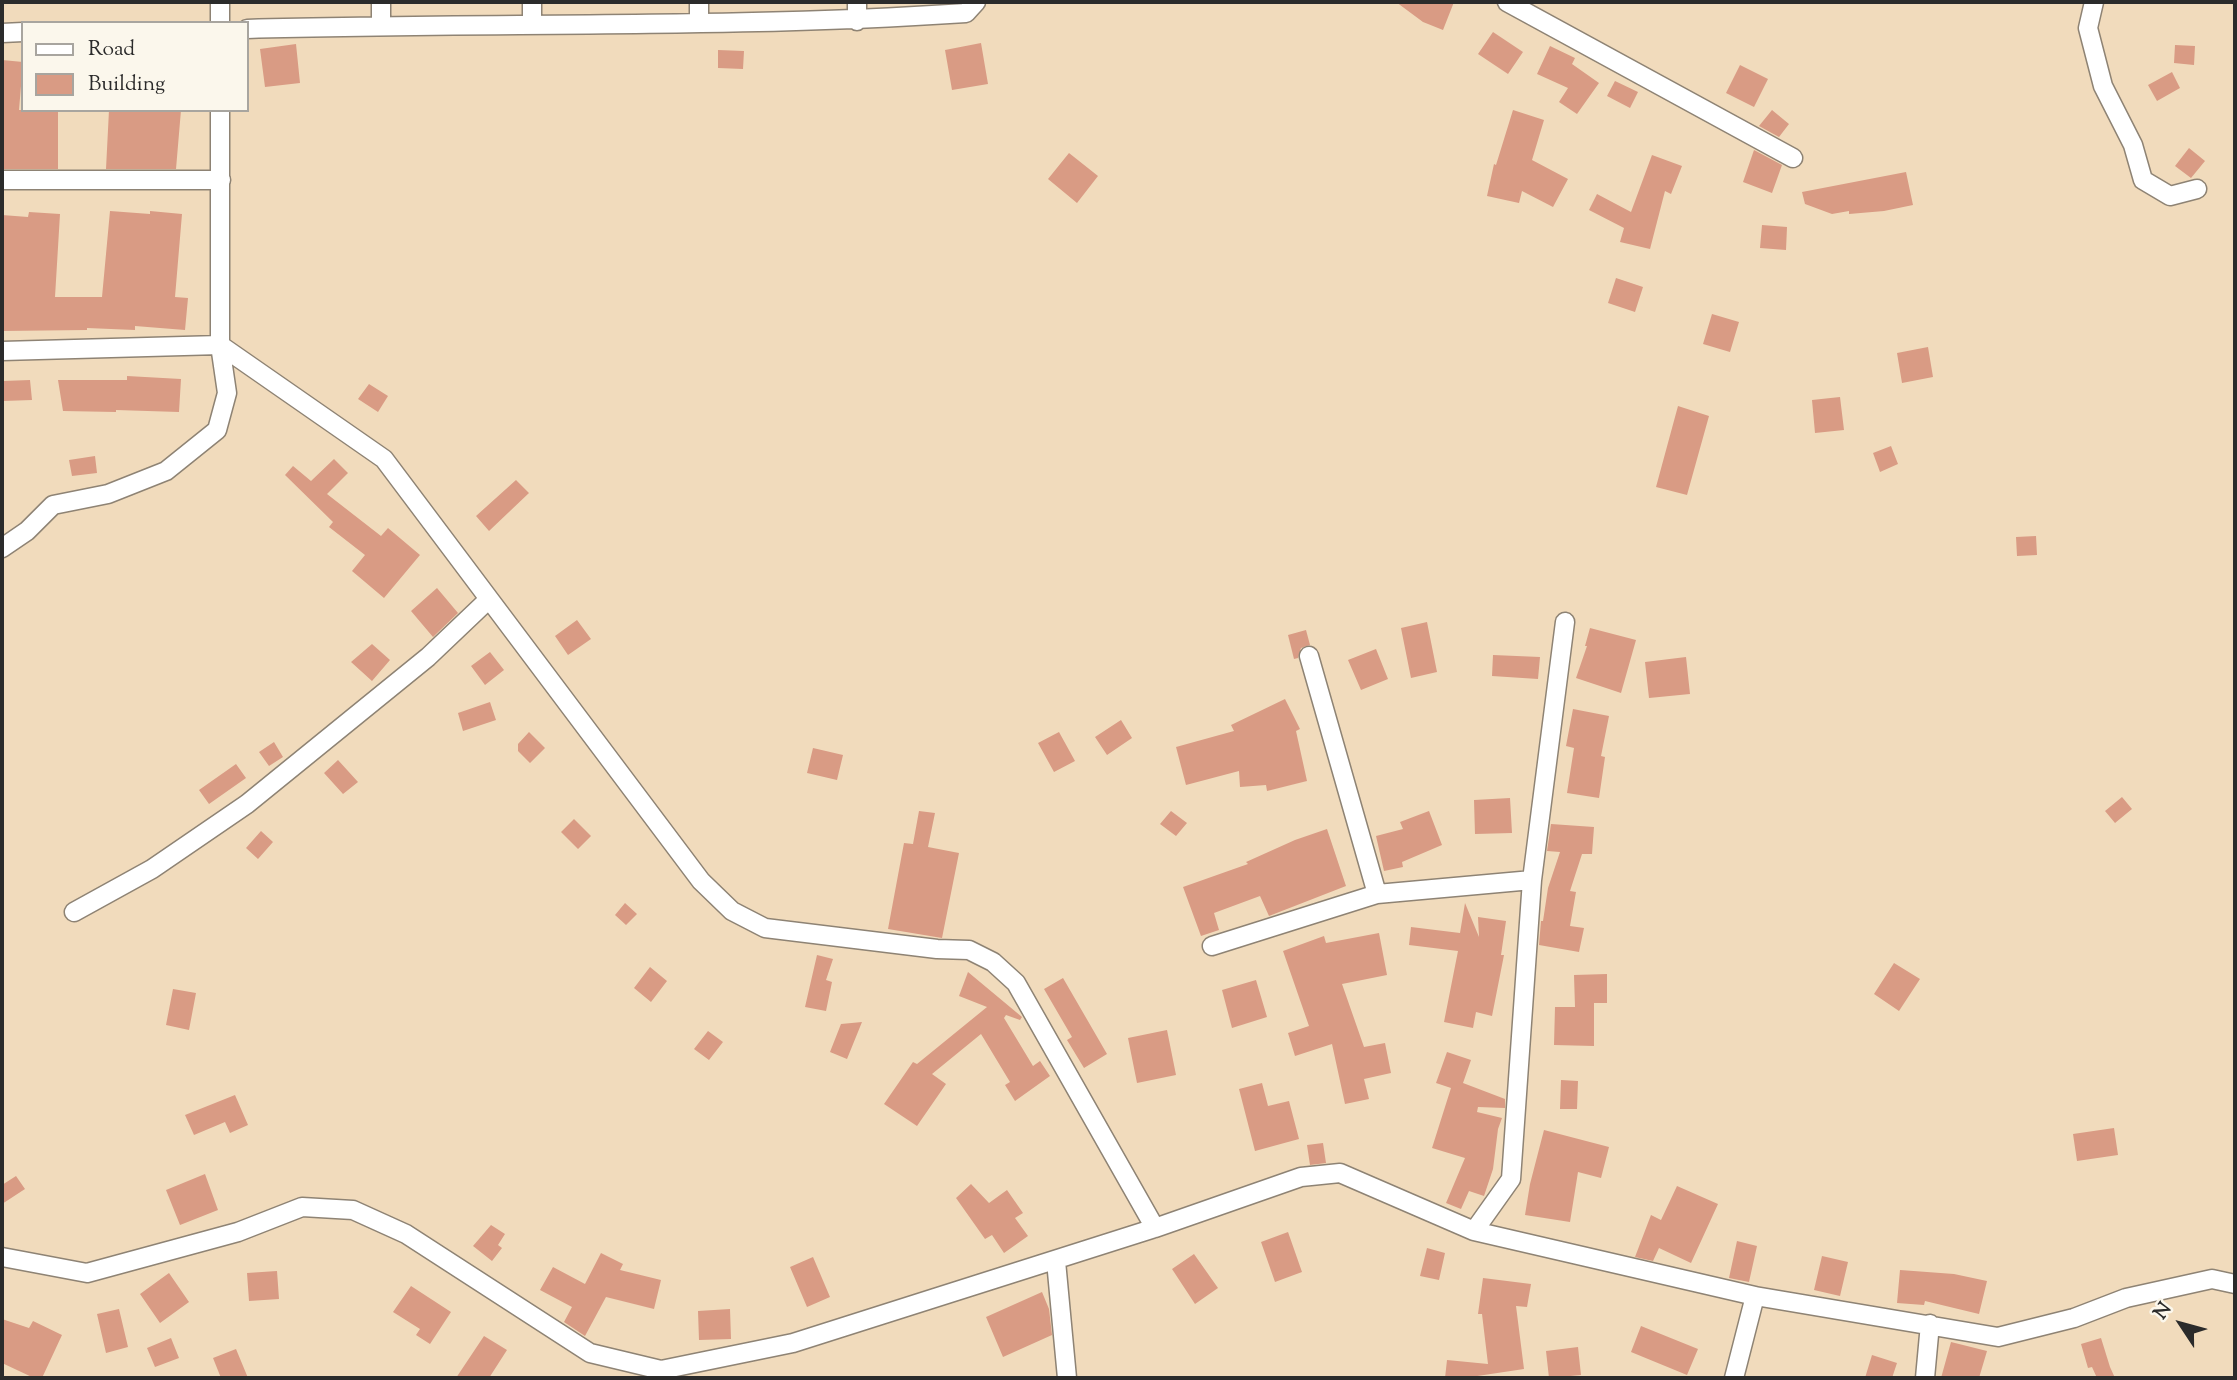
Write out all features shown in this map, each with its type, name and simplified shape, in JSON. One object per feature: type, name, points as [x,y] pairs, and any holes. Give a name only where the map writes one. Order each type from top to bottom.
[{"type":"street","points":[[220,2],[220,21]]},
{"type":"street","points":[[381,2],[381,25]]},
{"type":"street","points":[[532,2],[532,23]]},
{"type":"street","points":[[699,2],[699,22]]},
{"type":"street","points":[[857,2],[857,20]]},
{"type":"street","points":[[248,29],[857,20],[966,13],[976,2]]},
{"type":"street","points":[[1507,2],[1793,158]]},
{"type":"street","points":[[2094,2],[2088,28],[2103,86],[2133,145],[2143,180],[2170,197],[2197,190]]},
{"type":"street","points":[[2,33],[21,32]]},
{"type":"street","points":[[2,548],[27,531],[53,505],[108,494],[166,471],[216,430],[227,393],[220,345],[220,112]]},
{"type":"street","points":[[2,180],[221,180]]},
{"type":"street","points":[[2,351],[220,345],[384,459],[701,881],[732,911],[765,928],[937,949],[969,950],[993,962],[1016,983],[1155,1228]]},
{"type":"street","points":[[74,912],[152,869],[247,804],[428,657],[489,599]]},
{"type":"street","points":[[1474,1231],[1511,1179],[1532,880],[1564,622]]},
{"type":"street","points":[[1309,656],[1377,894]]},
{"type":"street","points":[[1212,946],[1377,894],[1532,880]]},
{"type":"street","points":[[2,1257],[87,1273],[239,1232],[302,1207],[353,1210],[406,1234],[590,1353],[661,1370],[793,1343],[1056,1261],[1301,1177],[1340,1173],[1474,1231],[1755,1296],[1998,1336],[2074,1318],[2126,1298],[2212,1279],[2235,1284]]},
{"type":"street","points":[[1056,1261],[1067,1378]]},
{"type":"street","points":[[1734,1378],[1755,1296]]},
{"type":"street","points":[[1925,1378],[1930,1324]]},
{"type":"building","points":[[1396,2],[1454,2],[1443,30],[1423,22]]},
{"type":"building","points":[[1493,32],[1523,52],[1508,74],[1478,54]]},
{"type":"building","points":[[981,43],[988,84],[952,90],[945,50]]},
{"type":"building","points":[[296,44],[300,83],[265,87],[260,49]]},
{"type":"building","points":[[2175,45],[2195,46],[2194,65],[2174,63]]},
{"type":"building","points":[[1550,46],[1575,58],[1572,64],[1599,83],[1577,114],[1559,102],[1568,88],[1537,74]]},
{"type":"building","points":[[718,50],[744,51],[743,69],[718,68]]},
{"type":"building","points":[[2,60],[21,62],[21,112],[58,112],[58,169],[2,169]]},
{"type":"building","points":[[1740,65],[1768,79],[1754,107],[1726,93]]},
{"type":"building","points":[[2172,72],[2180,88],[2157,101],[2148,85]]},
{"type":"building","points":[[1615,81],[1638,92],[1630,108],[1607,96]]},
{"type":"building","points":[[1513,110],[1544,120],[1532,160],[1568,179],[1553,207],[1522,191],[1519,203],[1487,196],[1494,164],[1496,165]]},
{"type":"building","points":[[1772,110],[1789,124],[1779,137],[1759,126]]},
{"type":"building","points":[[109,112],[181,112],[176,169],[106,169]]},
{"type":"building","points":[[2189,148],[2205,161],[2191,178],[2175,166]]},
{"type":"building","points":[[1754,150],[1782,165],[1772,193],[1743,182]]},
{"type":"building","points":[[1069,153],[1098,176],[1077,203],[1048,179]]},
{"type":"building","points":[[1652,155],[1682,166],[1671,194],[1665,191],[1650,249],[1620,242],[1624,228],[1589,210],[1597,194],[1631,212]]},
{"type":"building","points":[[1906,172],[1913,205],[1884,211],[1832,214],[1805,204],[1802,192]]},
{"type":"building","points":[[110,211],[182,214],[175,297],[188,298],[185,330],[135,326],[135,330],[87,328],[2,331],[2,215],[28,217],[29,212],[60,214],[55,297],[102,297]]},
{"type":"building","points":[[1762,225],[1787,227],[1786,250],[1760,248]]},
{"type":"building","points":[[1616,278],[1643,287],[1635,312],[1608,303]]},
{"type":"building","points":[[1712,314],[1739,322],[1730,352],[1703,344]]},
{"type":"building","points":[[1928,347],[1933,377],[1902,383],[1897,353]]},
{"type":"building","points":[[127,376],[181,379],[179,412],[63,411],[58,380],[127,380]]},
{"type":"building","points":[[30,380],[32,400],[3,401],[3,381]]},
{"type":"building","points":[[369,384],[388,396],[378,412],[358,399]]},
{"type":"building","points":[[1840,397],[1844,430],[1815,433],[1812,400]]},
{"type":"building","points":[[1678,406],[1709,416],[1687,495],[1656,487]]},
{"type":"building","points":[[1891,446],[1898,464],[1880,472],[1873,453]]},
{"type":"building","points":[[95,456],[97,473],[72,476],[69,460]]},
{"type":"building","points":[[334,459],[348,473],[327,494],[381,536],[388,528],[420,555],[384,598],[352,571],[365,555],[329,527],[333,522],[285,475],[293,466],[311,481]]},
{"type":"building","points":[[516,480],[529,493],[489,531],[476,516]]},
{"type":"building","points":[[2036,536],[2037,555],[2017,556],[2016,537]]},
{"type":"building","points":[[437,588],[458,613],[433,637],[411,611]]},
{"type":"building","points":[[577,620],[591,639],[568,655],[555,636]]},
{"type":"building","points":[[1427,622],[1437,672],[1411,678],[1401,628]]},
{"type":"building","points":[[1590,628],[1636,640],[1621,693],[1576,678]]},
{"type":"building","points":[[1306,630],[1310,645],[1301,648],[1298,658],[1294,659],[1288,635]]},
{"type":"building","points":[[372,644],[390,660],[372,681],[351,662]]},
{"type":"building","points":[[1376,649],[1388,679],[1361,690],[1348,660]]},
{"type":"building","points":[[490,652],[504,670],[485,685],[471,666]]},
{"type":"building","points":[[1493,655],[1540,657],[1538,679],[1492,676]]},
{"type":"building","points":[[1686,657],[1690,694],[1649,698],[1645,662]]},
{"type":"building","points":[[1285,699],[1300,729],[1296,731],[1307,781],[1267,791],[1266,785],[1240,787],[1239,771],[1186,785],[1176,747],[1234,731],[1231,725]]},
{"type":"building","points":[[490,702],[496,720],[463,731],[458,713]]},
{"type":"building","points":[[1573,709],[1609,716],[1601,756],[1605,757],[1599,798],[1567,793],[1574,748],[1566,746]]},
{"type":"building","points":[[1121,720],[1132,738],[1107,755],[1095,737]]},
{"type":"building","points":[[529,732],[545,748],[530,763],[518,751],[518,744]]},
{"type":"building","points":[[1059,732],[1075,761],[1054,772],[1038,743]]},
{"type":"building","points":[[274,742],[283,757],[269,766],[259,752]]},
{"type":"building","points":[[813,748],[843,755],[837,780],[807,773]]},
{"type":"building","points":[[338,760],[358,782],[343,794],[324,773]]},
{"type":"building","points":[[236,764],[246,778],[209,804],[199,790]]},
{"type":"building","points":[[2122,797],[2132,809],[2115,823],[2105,811]]},
{"type":"building","points":[[1510,798],[1512,833],[1475,834],[1474,800]]},
{"type":"building","points":[[919,811],[935,813],[928,847],[959,853],[942,938],[888,929],[904,843],[913,844]]},
{"type":"building","points":[[1171,811],[1187,823],[1176,836],[1160,824]]},
{"type":"building","points":[[1429,811],[1442,845],[1402,862],[1403,867],[1384,871],[1376,836],[1403,829],[1400,822]]},
{"type":"building","points":[[574,819],[591,836],[578,849],[561,832]]},
{"type":"building","points":[[1551,824],[1594,827],[1592,854],[1582,854],[1570,891],[1576,892],[1570,926],[1584,928],[1579,952],[1539,945],[1548,888],[1560,852],[1547,851]]},
{"type":"building","points":[[1327,829],[1346,886],[1269,916],[1260,896],[1214,913],[1219,930],[1201,936],[1183,887],[1248,864],[1246,862],[1295,840]]},
{"type":"building","points":[[261,831],[273,842],[258,859],[246,848]]},
{"type":"building","points":[[625,903],[637,914],[626,925],[615,915]]},
{"type":"building","points":[[1465,903],[1479,937],[1478,917],[1506,921],[1501,955],[1504,955],[1492,1016],[1476,1012],[1473,1028],[1444,1022],[1458,951],[1409,945],[1411,927],[1460,933]]},
{"type":"building","points":[[1379,933],[1387,975],[1342,984],[1364,1047],[1385,1043],[1391,1073],[1364,1079],[1369,1099],[1345,1104],[1332,1044],[1295,1056],[1288,1033],[1309,1026],[1283,951],[1324,936],[1326,943]]},
{"type":"building","points":[[817,955],[833,959],[826,980],[832,982],[826,1011],[805,1007]]},
{"type":"building","points":[[1894,963],[1920,979],[1899,1011],[1874,994]]},
{"type":"building","points":[[650,967],[667,981],[651,1002],[634,988]]},
{"type":"building","points":[[968,972],[1022,1017],[1020,1020],[1006,1015],[1004,1018],[1033,1066],[1040,1061],[1050,1076],[1015,1101],[1005,1085],[1010,1082],[981,1034],[932,1074],[946,1084],[917,1126],[884,1104],[913,1062],[917,1064],[987,1007],[959,996]]},
{"type":"building","points":[[1607,974],[1607,1003],[1594,1003],[1594,1046],[1554,1045],[1555,1007],[1575,1007],[1574,975]]},
{"type":"building","points":[[1063,978],[1107,1054],[1084,1068],[1067,1040],[1072,1037],[1044,989]]},
{"type":"building","points":[[1256,980],[1267,1017],[1232,1028],[1222,990]]},
{"type":"building","points":[[173,989],[196,993],[189,1030],[166,1025]]},
{"type":"building","points":[[862,1022],[847,1059],[830,1052],[841,1024]]},
{"type":"building","points":[[1167,1030],[1176,1075],[1137,1083],[1128,1038]]},
{"type":"building","points":[[708,1031],[723,1042],[709,1060],[694,1049]]},
{"type":"building","points":[[1447,1052],[1471,1060],[1463,1083],[1505,1099],[1505,1108],[1478,1107],[1477,1112],[1502,1118],[1493,1169],[1484,1196],[1469,1191],[1461,1209],[1446,1203],[1465,1158],[1432,1148],[1451,1088],[1436,1083]]},
{"type":"building","points":[[1561,1080],[1578,1081],[1577,1109],[1560,1109]]},
{"type":"building","points":[[1262,1083],[1268,1106],[1289,1101],[1299,1139],[1255,1151],[1239,1089]]},
{"type":"building","points":[[235,1095],[248,1125],[230,1133],[225,1122],[194,1135],[185,1115]]},
{"type":"building","points":[[2114,1128],[2118,1155],[2077,1161],[2073,1134]]},
{"type":"building","points":[[1544,1130],[1609,1147],[1601,1178],[1578,1172],[1570,1222],[1525,1215]]},
{"type":"building","points":[[1323,1143],[1326,1163],[1310,1165],[1307,1145]]},
{"type":"building","points":[[205,1174],[218,1210],[180,1225],[166,1190]]},
{"type":"building","points":[[16,1176],[25,1189],[2,1204],[2,1185]]},
{"type":"building","points":[[971,1184],[989,1203],[1007,1190],[1023,1213],[1015,1218],[1028,1236],[1004,1253],[992,1235],[985,1239],[956,1198]]},
{"type":"building","points":[[1677,1186],[1718,1204],[1691,1263],[1659,1248],[1653,1261],[1635,1257],[1651,1215],[1661,1220]]},
{"type":"building","points":[[491,1225],[505,1234],[498,1245],[502,1248],[492,1261],[473,1246]]},
{"type":"building","points":[[1288,1232],[1302,1272],[1275,1282],[1261,1242]]},
{"type":"building","points":[[1737,1241],[1757,1246],[1749,1282],[1729,1278]]},
{"type":"building","points":[[1427,1248],[1445,1253],[1439,1280],[1420,1276]]},
{"type":"building","points":[[601,1253],[623,1264],[620,1270],[661,1280],[654,1309],[606,1297],[585,1336],[564,1322],[572,1307],[540,1290],[553,1267],[585,1284]]},
{"type":"building","points":[[1194,1254],[1218,1288],[1195,1304],[1172,1269]]},
{"type":"building","points":[[1822,1256],[1848,1262],[1840,1296],[1814,1290]]},
{"type":"building","points":[[813,1257],[830,1297],[807,1307],[790,1267]]},
{"type":"building","points":[[1900,1270],[1954,1274],[1987,1281],[1979,1314],[1925,1301],[1924,1305],[1897,1303]]},
{"type":"building","points":[[277,1271],[279,1299],[249,1301],[247,1273]]},
{"type":"building","points":[[169,1273],[189,1302],[160,1323],[140,1294]]},
{"type":"building","points":[[1483,1278],[1531,1284],[1527,1307],[1516,1306],[1524,1369],[1464,1378],[1445,1378],[1447,1360],[1488,1364],[1482,1314],[1478,1314]]},
{"type":"building","points":[[411,1286],[451,1312],[430,1344],[416,1335],[420,1329],[393,1312]]},
{"type":"building","points":[[1042,1292],[1049,1309],[1052,1335],[1003,1357],[986,1317]]},
{"type":"building","points":[[119,1309],[128,1347],[106,1353],[97,1314]]},
{"type":"building","points":[[730,1309],[731,1339],[699,1340],[698,1311]]},
{"type":"building","points":[[2,1319],[29,1328],[33,1321],[62,1335],[42,1378],[34,1378],[2,1363]]},
{"type":"building","points":[[1641,1326],[1698,1349],[1687,1375],[1631,1352]]},
{"type":"building","points":[[484,1336],[507,1350],[489,1378],[456,1378]]},
{"type":"building","points":[[171,1338],[179,1358],[155,1367],[147,1348]]},
{"type":"building","points":[[2101,1338],[2115,1378],[2097,1378],[2092,1367],[2088,1368],[2081,1344]]},
{"type":"building","points":[[1951,1342],[1987,1351],[1979,1378],[1941,1378]]},
{"type":"building","points":[[1578,1347],[1581,1375],[1549,1378],[1546,1351]]},
{"type":"building","points":[[236,1349],[248,1378],[221,1378],[213,1358]]},
{"type":"building","points":[[1872,1355],[1897,1363],[1892,1378],[1865,1378]]}]
